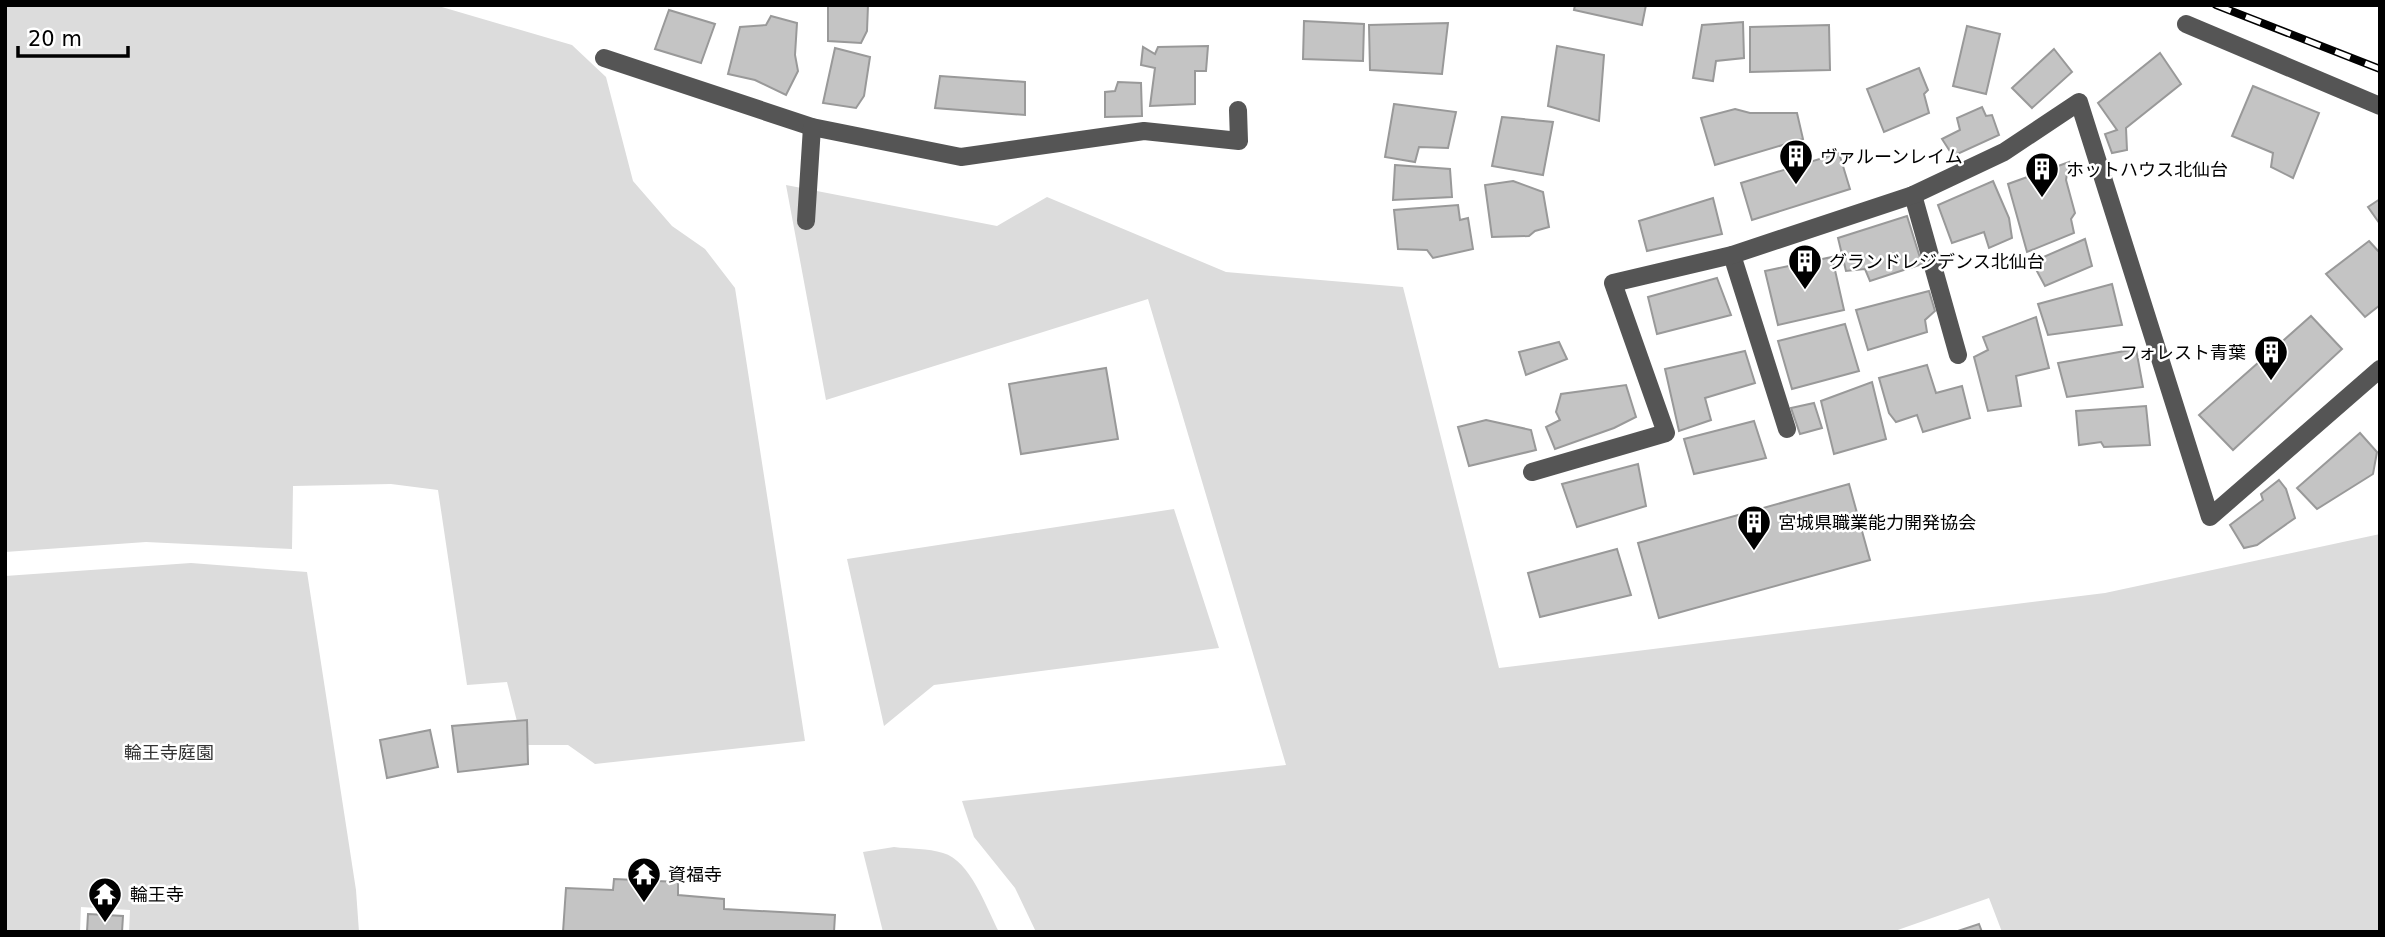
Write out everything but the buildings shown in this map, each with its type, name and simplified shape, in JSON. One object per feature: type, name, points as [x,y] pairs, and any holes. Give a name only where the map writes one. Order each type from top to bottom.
[{"type":"street","points":[[2186,24],[2380,106]]},
{"type":"street","points":[[604,58],[811,127],[961,157],[1144,131],[1239,141],[1238,110]]},
{"type":"street","points":[[1532,472],[1666,433],[1613,283],[1732,255],[1913,195],[2004,152],[2079,102],[2210,517],[2380,369]]},
{"type":"street","points":[[806,221],[811,127]]},
{"type":"street","points":[[1913,195],[1958,355]]},
{"type":"street","points":[[1732,255],[1787,429]]},
{"type":"green space","points":[[5,5],[435,5],[572,45],[606,77],[633,181],[672,226],[705,249],[735,288],[805,741],[595,764],[568,745],[523,745],[507,682],[467,685],[438,490],[391,484],[293,486],[292,549],[146,542],[5,552]]},
{"type":"green space","points":[[786,185],[997,226],[1047,197],[1226,272],[1403,287],[1499,668],[2105,593],[2380,534],[2380,932],[2002,932],[1989,898],[1892,932],[1036,932],[1015,888],[974,837],[962,801],[1286,765],[1148,299],[826,400]]},
{"type":"green space","points":[[1174,509],[1219,648],[934,685],[884,726],[847,559]]},
{"type":"green space","name":"輪王寺庭園","points":[[191,563],[307,572],[356,890],[359,932],[129,932],[130,910],[81,907],[80,932],[5,932],[5,576]]},
{"type":"green space","points":[[894,847],[931,850],[953,857],[977,886],[999,932],[883,932],[863,852]]},
{"type":"railway","points":[[2216,5],[2380,69]]},
{"type":"place","name":"ヴァルーンレイム","points":[[1796,186]]},
{"type":"place","name":"ホットハウス北仙台","points":[[2042,199]]},
{"type":"place","name":"グランドレジデンス北仙台","points":[[1805,291]]},
{"type":"place","name":"フォレスト青葉","points":[[2271,382]]},
{"type":"place","name":"宮城県職業能力開発協会","points":[[1754,552]]},
{"type":"place","name":"資福寺","points":[[644,904]]},
{"type":"place","name":"輪王寺","points":[[105,924]]}]
